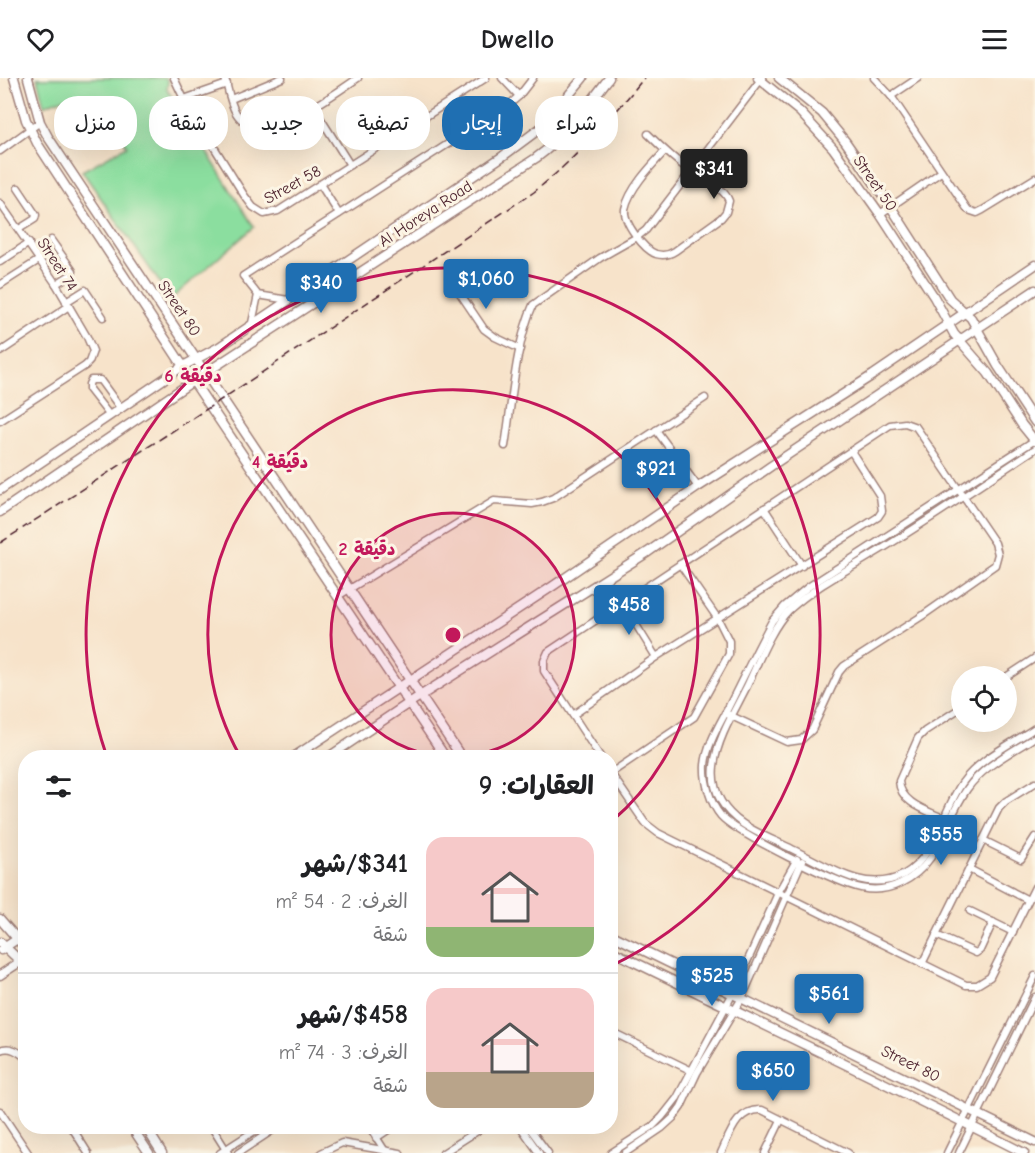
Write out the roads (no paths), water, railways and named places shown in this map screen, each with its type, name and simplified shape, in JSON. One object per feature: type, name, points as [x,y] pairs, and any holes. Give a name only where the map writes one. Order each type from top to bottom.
[{"type":"street","name":"Street 80","points":[[14,78],[30,130],[183,366],[441,750]]},
{"type":"street","name":"Street 80","points":[[28,78],[40,122],[195,359],[457,750]]},
{"type":"street","points":[[174,78],[183,96]]},
{"type":"street","points":[[231,99],[282,78]]},
{"type":"street","points":[[324,100],[349,80],[358,78]]},
{"type":"street","name":"Street 58","points":[[216,150],[248,201],[257,211],[264,214],[278,211],[486,78]]},
{"type":"street","points":[[502,78],[519,96],[533,78]]},
{"type":"street","name":"Al Horeya Road","points":[[0,490],[183,366],[219,347],[290,300],[503,156],[542,127],[583,78]]},
{"type":"street","name":"Al Horeya Road","points":[[0,512],[205,373],[536,158],[555,144],[609,78]]},
{"type":"street","name":"Street 50","points":[[779,78],[810,101],[834,126],[891,207],[950,299],[957,307],[967,312],[1014,393],[1035,422]]},
{"type":"street","points":[[874,78],[891,96],[968,210],[977,213],[1035,178]]},
{"type":"street","points":[[891,96],[918,78]]},
{"type":"street","points":[[505,446],[520,349],[533,305],[600,258],[646,230],[761,79]]},
{"type":"street","name":"Street 50","points":[[761,79],[801,112],[823,135],[880,214],[934,297],[948,324],[988,373],[1035,443]]},
{"type":"street","points":[[191,96],[226,81],[236,114],[240,118]]},
{"type":"street","points":[[0,150],[40,122]]},
{"type":"street","points":[[324,124],[350,165]]},
{"type":"street","points":[[648,134],[665,151],[727,196],[729,201],[726,212],[667,255],[654,254],[644,246],[625,217],[626,206],[644,174],[665,151]]},
{"type":"street","points":[[290,300],[258,295],[243,276],[442,148]]},
{"type":"street","points":[[880,214],[941,172]]},
{"type":"street","points":[[320,184],[339,214]]},
{"type":"street","points":[[18,188],[36,215],[35,219],[20,230]]},
{"type":"street","name":"Street 74","points":[[0,202],[56,284],[93,351],[89,362],[0,421]]},
{"type":"street","points":[[51,240],[73,271],[56,284]]},
{"type":"street","points":[[0,262],[28,243]]},
{"type":"street","points":[[0,285],[39,260]]},
{"type":"street","points":[[304,750],[698,487],[873,375],[1035,265]]},
{"type":"street","points":[[449,277],[484,329],[520,349]]},
{"type":"street","points":[[0,352],[85,290],[103,317]]},
{"type":"street","points":[[339,750],[648,552],[771,466],[977,331],[1035,290]]},
{"type":"street","points":[[252,323],[258,295]]},
{"type":"street","points":[[110,416],[89,388],[91,380],[100,380],[121,409]]},
{"type":"street","points":[[338,596],[494,501],[532,504],[553,498],[705,399]]},
{"type":"street","points":[[104,408],[114,400]]},
{"type":"street","points":[[596,750],[544,672],[545,656],[548,652],[890,425],[905,423],[916,427],[998,549],[997,560],[990,570],[844,666],[812,730],[801,740],[787,742],[729,714]]},
{"type":"street","points":[[656,430],[698,487]]},
{"type":"street","points":[[1035,443],[959,489],[808,587],[785,606],[772,621],[729,714],[715,753],[714,782],[718,798],[724,807],[742,823],[858,880],[886,881],[904,874],[916,865],[974,780],[1035,736]]},
{"type":"street","points":[[1035,443],[963,495],[789,610],[776,628],[709,747],[705,764],[707,783],[714,805],[735,828],[799,861],[855,886],[872,889],[885,888],[910,879],[927,865],[956,794],[970,774],[1035,728]]},
{"type":"street","points":[[573,715],[656,657],[865,527],[882,511],[880,496],[851,451]]},
{"type":"street","points":[[765,508],[802,566]]},
{"type":"street","points":[[312,559],[324,552]]},
{"type":"street","points":[[618,768],[688,723],[698,712],[729,654],[729,641],[718,619],[680,564]]},
{"type":"street","points":[[622,602],[656,657]]},
{"type":"street","points":[[1017,670],[1035,658]]},
{"type":"street","points":[[947,820],[905,798],[901,793],[899,781],[918,738],[951,715]]},
{"type":"street","points":[[618,783],[640,817],[651,828],[966,985],[982,984],[993,973],[1035,887]]},
{"type":"street","points":[[922,964],[1002,804],[1035,783]]},
{"type":"street","points":[[983,840],[1021,859],[1035,837]]},
{"type":"street","points":[[625,1153],[673,1118],[730,1009],[732,993],[779,891],[803,854]]},
{"type":"street","points":[[611,1153],[662,1117],[677,1098],[690,1070],[730,1009],[742,998],[799,861]]},
{"type":"street","points":[[969,869],[1029,900]]},
{"type":"street","points":[[970,911],[1013,932]]},
{"type":"street","points":[[0,919],[17,939],[1,946]]},
{"type":"street","points":[[936,935],[976,953],[980,950],[993,922]]},
{"type":"street","name":"Street 80","points":[[618,938],[968,1107],[1035,1142]]},
{"type":"street","points":[[1,946],[18,956]]},
{"type":"street","name":"Street 80","points":[[618,954],[1024,1153]]},
{"type":"street","points":[[0,975],[18,962]]},
{"type":"street","points":[[947,1153],[1035,976]]},
{"type":"street","points":[[959,1153],[1035,997]]},
{"type":"street","points":[[618,1035],[690,1070]]},
{"type":"street","points":[[0,1050],[13,1049],[18,1052]]},
{"type":"street","points":[[721,1153],[737,1122],[747,1111],[762,1110],[848,1153]]},
{"type":"street","points":[[0,1111],[28,1153]]},
{"type":"street","points":[[765,1153],[781,1120]]},
{"type":"street","points":[[76,1134],[88,1153]]},
{"type":"street","points":[[136,1134],[148,1153]]},
{"type":"street","points":[[150,1134],[162,1153]]},
{"type":"street","points":[[216,1134],[225,1152],[251,1134]]},
{"type":"street","points":[[238,1153],[267,1134]]},
{"type":"street","points":[[374,1134],[385,1152]]},
{"type":"street","points":[[376,1138],[382,1134]]},
{"type":"street","points":[[443,1153],[473,1134]]},
{"type":"street","points":[[526,1134],[539,1153]]},
{"type":"street","points":[[534,1134],[548,1153]]},
{"type":"street","points":[[321,1153],[342,1143],[400,1153]]},
{"type":"railway","points":[[0,543],[534,192],[592,138],[644,78]]}]
